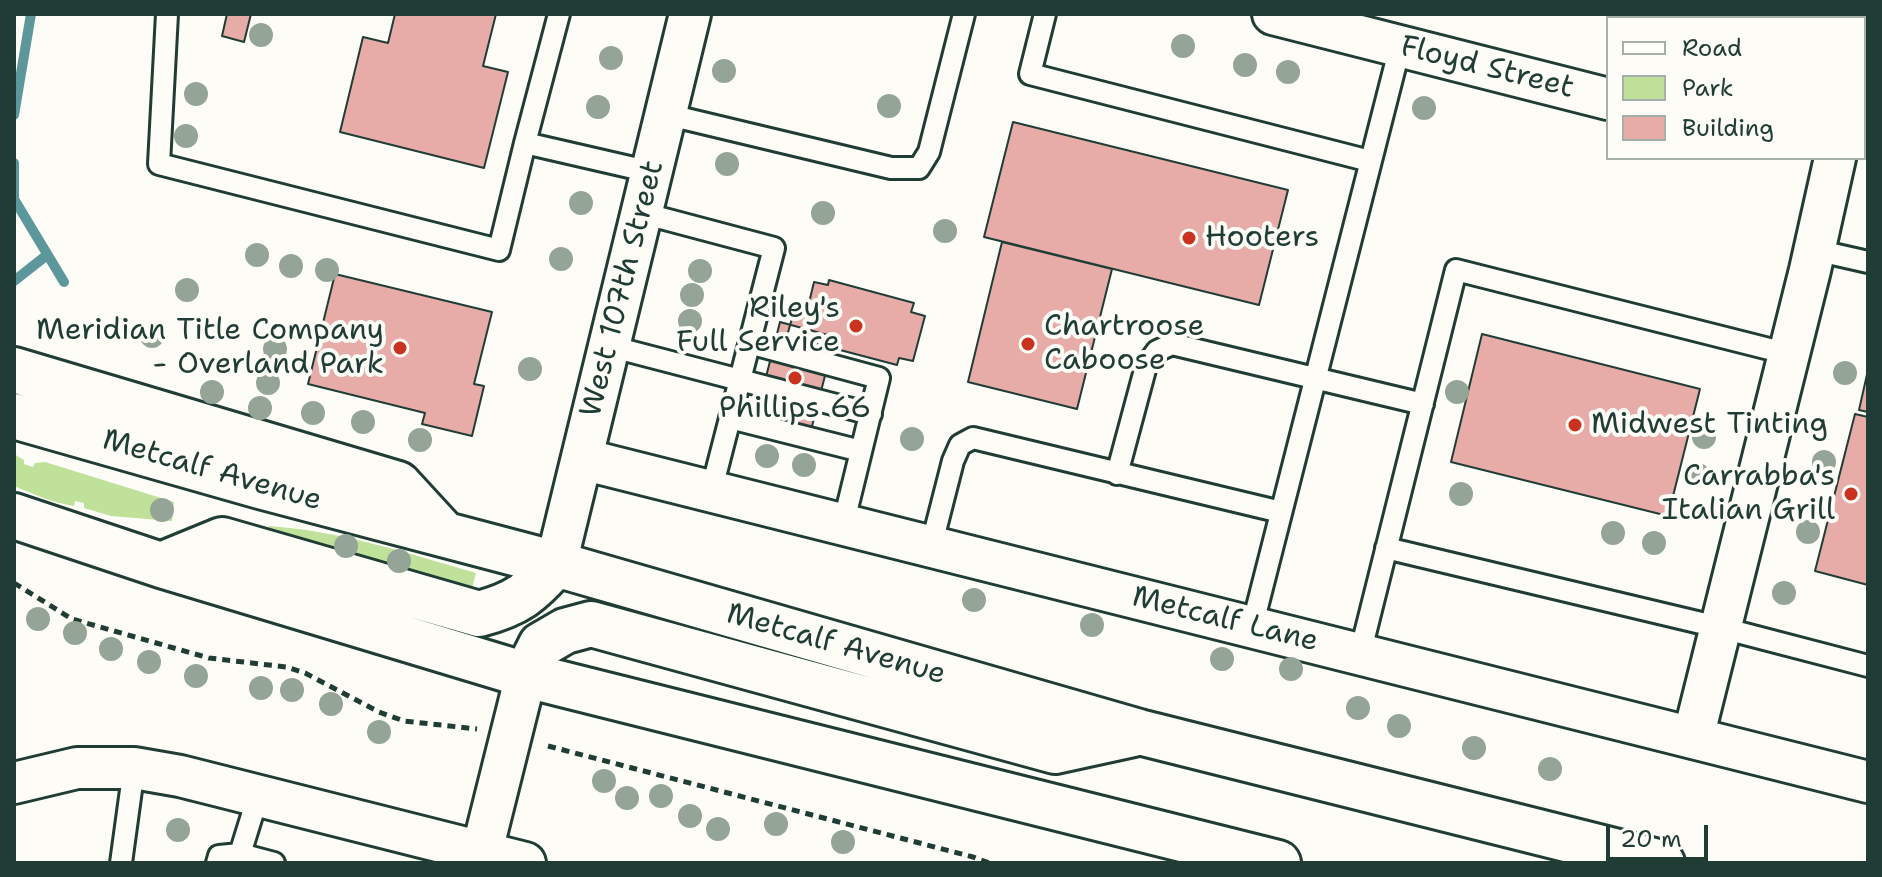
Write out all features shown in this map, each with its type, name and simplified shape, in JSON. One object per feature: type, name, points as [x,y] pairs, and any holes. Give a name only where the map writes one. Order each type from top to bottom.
[{"type":"main road","points":[[14,370],[398,484],[444,534]]},
{"type":"main road","name":"Metcalf Avenue","points":[[14,416],[260,486],[556,564],[1139,732],[1662,863]]},
{"type":"main road","points":[[14,516],[161,565],[526,675],[1278,863]]},
{"type":"main road","points":[[161,565],[222,540],[479,614],[508,606],[532,591],[556,564]]},
{"type":"main road","points":[[526,675],[541,645],[565,631],[591,624],[1055,751],[1139,732]]},
{"type":"street","name":"West 107th Street","points":[[556,564],[690,14]]},
{"type":"street","name":"Floyd Street","points":[[1273,14],[1606,98]]},
{"type":"street","points":[[1693,738],[1815,250],[1835,160]]},
{"type":"street","name":"Metcalf Lane","points":[[582,459],[1868,782]]},
{"type":"street","points":[[481,858],[526,675]]},
{"type":"street","points":[[14,783],[77,768],[134,768],[258,796],[481,858],[525,863]]},
{"type":"lane","points":[[167,14],[159,164],[499,250],[559,14]]},
{"type":"lane","points":[[665,114],[891,168],[919,168],[929,152],[964,14]]},
{"type":"lane","points":[[1045,14],[1030,74],[1370,161]]},
{"type":"lane","points":[[1252,627],[1400,47]]},
{"type":"lane","points":[[525,143],[651,172]]},
{"type":"lane","points":[[642,213],[774,248],[711,492]]},
{"type":"lane","points":[[1815,250],[1868,262]]},
{"type":"lane","points":[[1360,654],[1456,270],[1789,354]]},
{"type":"lane","points":[[749,343],[879,378],[843,525]]},
{"type":"lane","points":[[1117,474],[1146,366],[1157,351],[1172,344],[1423,404]]},
{"type":"lane","points":[[609,346],[871,414]]},
{"type":"lane","points":[[730,418],[861,451]]},
{"type":"lane","points":[[931,547],[953,461],[960,445],[973,438],[1281,512]]},
{"type":"lane","points":[[1386,548],[1868,666]]},
{"type":"lane","points":[[121,863],[134,768]]},
{"type":"lane","points":[[240,854],[258,796]]},
{"type":"lane","points":[[217,863],[219,856],[240,854],[273,863]]},
{"type":"path","points":[[14,583],[72,619],[209,658],[286,667],[305,673],[379,712],[404,721],[478,729]]},
{"type":"path","points":[[548,746],[989,863]]},
{"type":"green space","points":[[14,454],[24,460],[24,464],[33,467],[35,463],[45,462],[174,502],[172,521],[111,516],[84,508],[84,503],[75,501],[74,506],[58,503],[14,486]]},
{"type":"green space","points":[[269,526],[348,538],[476,573],[470,596],[266,536]]},
{"type":"building","points":[[227,14],[251,14],[244,42],[222,36]]},
{"type":"building","points":[[395,14],[496,14],[483,66],[508,72],[484,168],[340,132],[363,37],[388,43]]},
{"type":"building","points":[[1013,122],[1288,190],[1259,305],[984,237]]},
{"type":"building","points":[[1002,242],[1112,269],[1077,409],[968,382]]},
{"type":"building","name":"Meridian Title Company - Overland Park","points":[[335,274],[492,312],[474,384],[484,386],[472,436],[422,424],[425,413],[308,384]]},
{"type":"building","name":"Riley's Full Service","points":[[829,280],[914,303],[911,312],[925,316],[913,361],[899,358],[897,365],[787,336],[796,304],[808,307],[814,282],[828,285]]},
{"type":"building","name":"Phillips 66","points":[[780,322],[835,337],[810,434],[755,420]]},
{"type":"building","name":"Midwest Tinting","points":[[1482,334],[1700,389],[1668,516],[1451,462]]},
{"type":"building","points":[[1868,370],[1868,412],[1859,410]]},
{"type":"building","name":"Carrabba's Italian Grill","points":[[1855,414],[1868,417],[1868,585],[1815,571]]},
{"type":"waterway","points":[[14,115],[31,14]]},
{"type":"waterway","points":[[14,163],[14,199],[64,282]]},
{"type":"waterway","points":[[14,281],[47,255]]},
{"type":"place","name":"Hooters","points":[[1189,238]]},
{"type":"place","name":"Riley's Full Service","points":[[856,326]]},
{"type":"place","name":"Chartroose Caboose","points":[[1028,344]]},
{"type":"place","name":"Meridian Title Company - Overland Park","points":[[400,348]]},
{"type":"place","name":"Phillips 66","points":[[795,378]]},
{"type":"place","name":"Midwest Tinting","points":[[1575,425]]},
{"type":"place","name":"Carrabba's Italian Grill","points":[[1851,494]]}]
